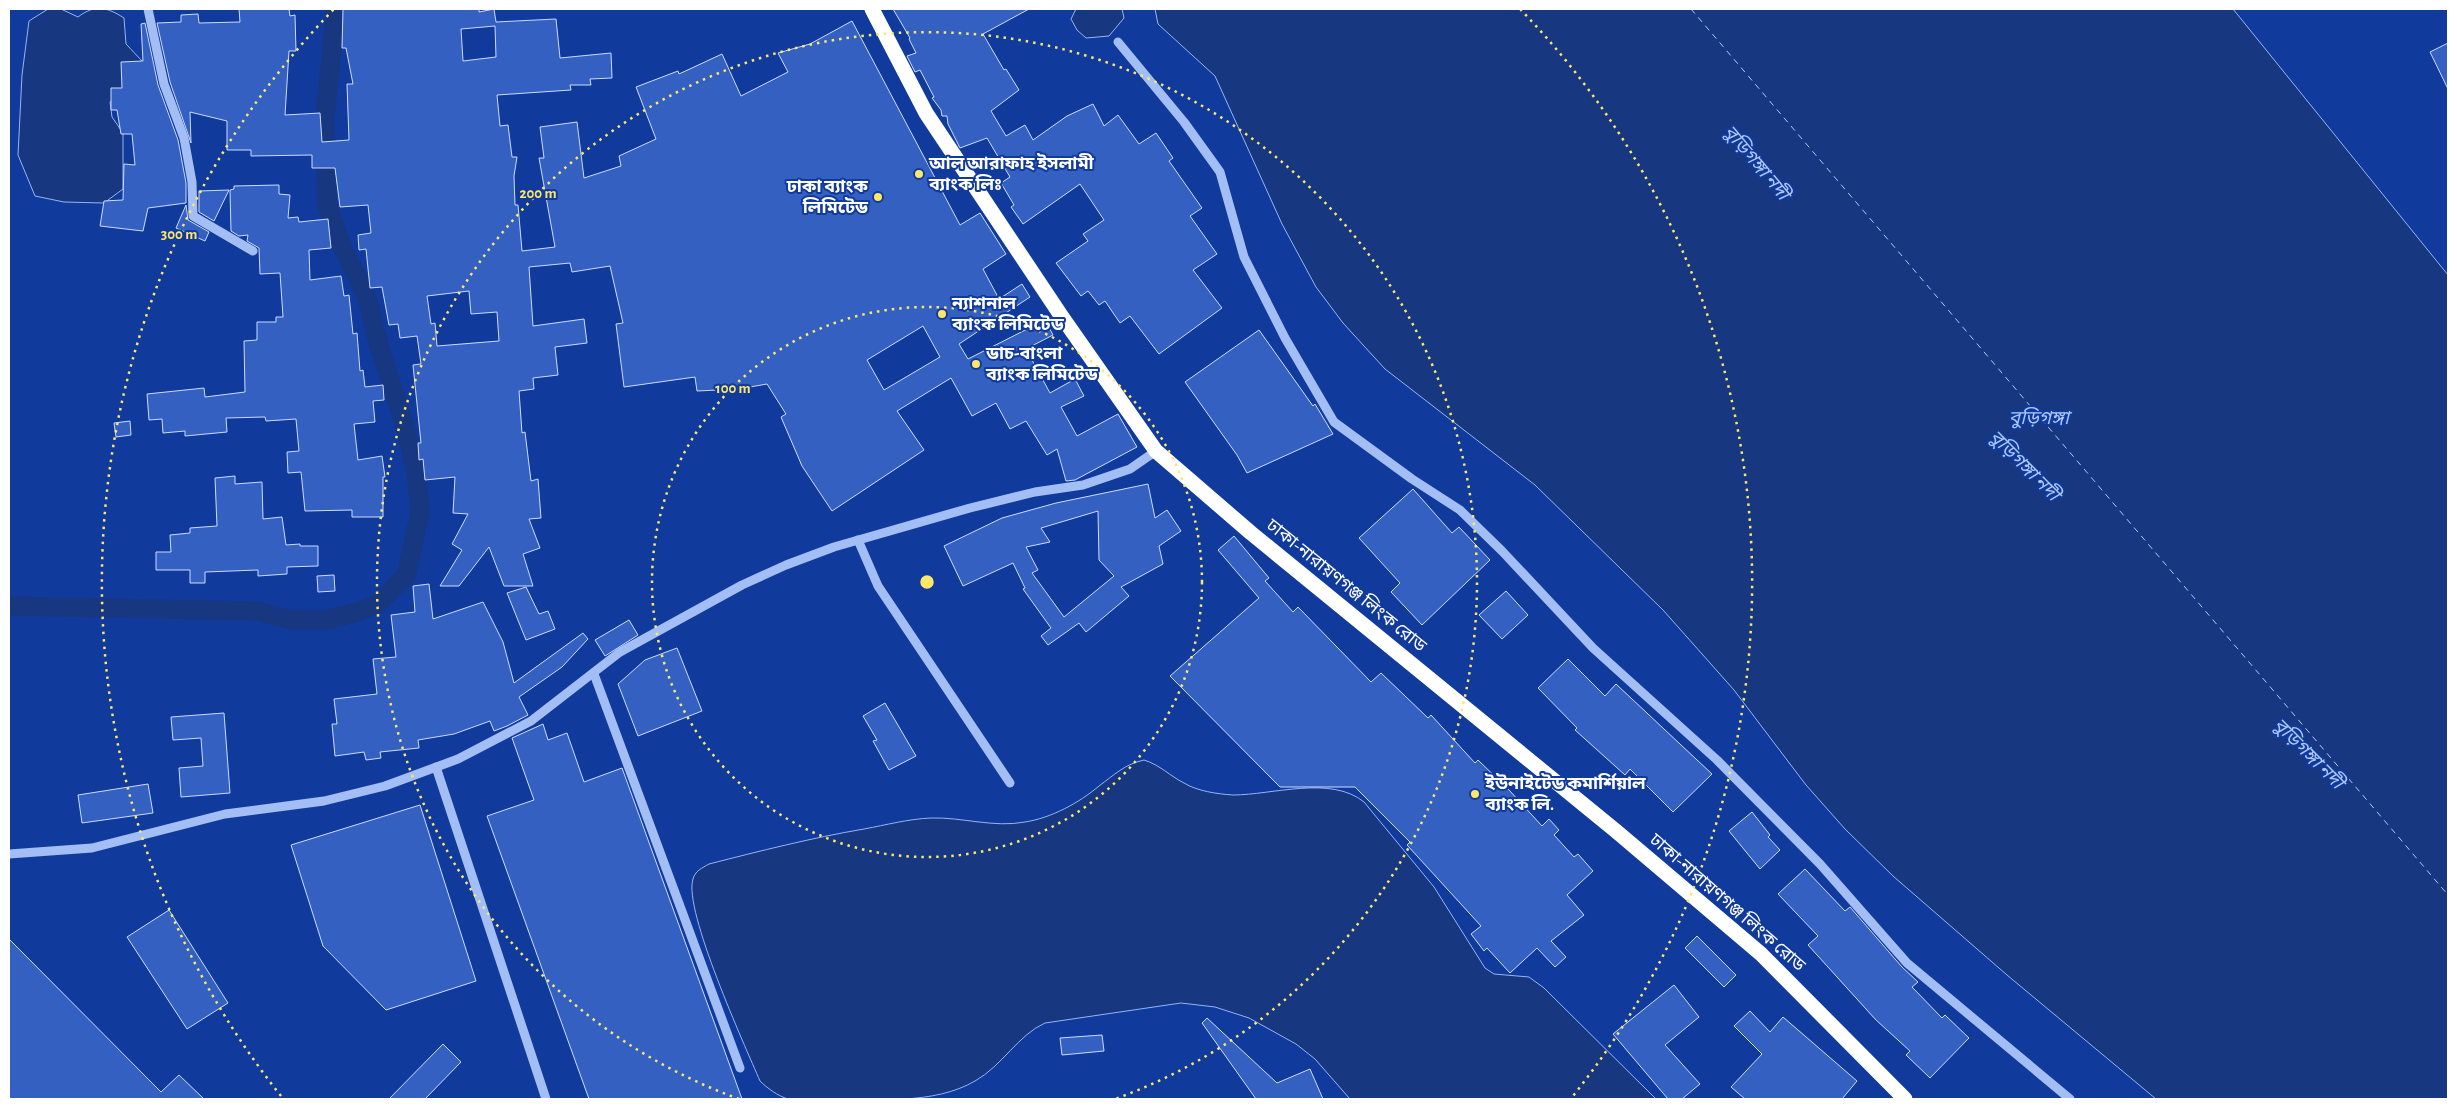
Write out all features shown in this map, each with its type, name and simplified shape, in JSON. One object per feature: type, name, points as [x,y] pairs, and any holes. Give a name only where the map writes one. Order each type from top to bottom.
[{"type":"highway","name":"ঢাকা-নারায়ণগঞ্জ লিংক রোড","points":[[872,9],[926,113],[1060,314],[1156,452],[1258,539],[1616,831],[1761,954],[1904,1099]]},
{"type":"street","points":[[148,9],[164,84],[184,138],[192,182],[193,216],[254,251]]},
{"type":"street","points":[[1118,42],[1184,122],[1220,172],[1244,257],[1285,338],[1334,422],[1412,479],[1460,510],[1502,551],[1593,648],[1716,760],[1792,836],[1907,963],[2070,1099]]},
{"type":"street","points":[[9,854],[92,848],[225,814],[324,801],[385,786],[458,759],[530,721],[594,674],[620,652],[742,585],[786,565],[858,540],[1035,492],[1083,486],[1130,469],[1156,452]]},
{"type":"street","points":[[858,540],[878,586],[1010,782]]},
{"type":"street","points":[[594,674],[740,1068]]},
{"type":"street","points":[[436,767],[546,1099]]},
{"type":"water","points":[[101,8],[118,14],[124,18],[126,44],[142,61],[125,89],[110,102],[112,117],[123,133],[123,189],[104,203],[64,202],[35,196],[18,155],[22,75],[29,21],[48,9],[61,9],[78,17],[90,10]]},
{"type":"water","points":[[1076,9],[1122,9],[1124,18],[1109,36],[1086,38],[1077,30],[1071,19]]},
{"type":"water","name":"বুড়িগঙ্গা","points":[[1155,9],[2233,9],[2448,275],[2448,1099],[2156,1099],[2007,975],[1893,876],[1845,829],[1806,785],[1734,690],[1663,610],[1535,485],[1385,369],[1343,323],[1316,287],[1282,224],[1215,76],[1158,24]]},
{"type":"water","points":[[1144,760],[1189,786],[1214,793],[1233,795],[1318,788],[1350,794],[1364,802],[1434,887],[1485,968],[1494,974],[1529,977],[1544,988],[1656,1099],[1350,1099],[1315,1059],[1296,1044],[1249,1018],[1215,1007],[1181,1003],[1045,1023],[1026,1035],[985,1075],[959,1089],[942,1094],[885,1100],[798,1100],[780,1096],[760,1081],[717,978],[697,919],[692,895],[693,879],[699,870],[709,864],[786,845],[914,820],[943,818],[1013,824],[1035,820],[1074,804],[1120,770]]},
{"type":"building","points":[[239,9],[289,9],[290,16],[295,15],[296,51],[289,51],[285,115],[320,113],[322,142],[349,140],[347,84],[353,84],[346,48],[342,48],[343,9],[479,9],[479,12],[494,9],[496,22],[556,19],[560,58],[611,53],[612,78],[590,79],[591,85],[570,85],[571,90],[497,95],[500,126],[508,125],[512,157],[517,157],[514,176],[515,205],[518,205],[522,251],[555,247],[539,158],[544,158],[540,127],[577,122],[584,178],[621,166],[619,156],[656,139],[636,87],[678,71],[679,74],[722,54],[741,96],[788,72],[778,53],[810,44],[852,21],[960,225],[980,213],[1006,254],[983,269],[999,299],[1022,284],[1030,297],[959,344],[968,359],[1045,320],[1053,335],[1026,349],[1050,393],[1075,379],[1084,396],[1061,407],[1077,436],[1118,414],[1137,447],[1075,480],[1066,481],[1057,449],[1047,455],[1026,421],[1010,429],[996,403],[972,416],[951,378],[897,411],[924,450],[832,511],[802,466],[781,417],[786,414],[767,384],[739,389],[697,391],[695,377],[624,387],[616,324],[623,323],[610,266],[572,272],[570,263],[529,267],[533,326],[584,319],[587,343],[555,347],[558,375],[533,378],[534,389],[519,391],[522,433],[525,432],[531,481],[538,479],[541,518],[529,519],[540,548],[523,554],[533,586],[504,586],[489,547],[459,586],[440,586],[462,550],[452,544],[468,514],[453,513],[455,477],[425,480],[423,459],[419,460],[418,443],[421,443],[413,365],[421,364],[417,336],[400,338],[398,324],[389,325],[382,287],[370,288],[366,249],[359,250],[358,235],[371,233],[368,205],[340,207],[335,168],[312,168],[312,155],[251,156],[251,150],[227,150],[227,121],[190,112],[191,143],[170,82],[157,23],[181,22],[181,15],[198,14],[199,23],[240,22]],"holes":[[[495,26],[496,57],[463,61],[461,29]],[[469,291],[471,314],[497,312],[499,341],[437,346],[435,323],[431,324],[427,296]],[[923,326],[940,357],[884,390],[867,360]]]},
{"type":"building","points":[[893,9],[1029,9],[983,34],[1004,70],[1006,69],[1019,90],[991,111],[1006,136],[1025,125],[1033,140],[1067,116],[1093,104],[1104,126],[1118,115],[1139,144],[1156,133],[1173,158],[1169,161],[1202,208],[1190,216],[1217,254],[1193,270],[1222,308],[1159,354],[1130,316],[1120,323],[1105,301],[1099,305],[1088,291],[1081,296],[1056,263],[1088,241],[1083,234],[1104,220],[1080,184],[1023,224],[1011,207],[1014,205],[1001,183],[1010,177],[987,138],[960,148],[948,124],[947,116],[942,116],[941,110],[932,98],[934,97],[920,70],[915,72],[907,56],[916,53],[910,38]]},
{"type":"building","points":[[145,23],[158,85],[178,140],[186,183],[186,203],[148,208],[143,231],[100,226],[104,201],[123,200],[124,164],[135,165],[132,134],[121,134],[117,110],[111,110],[111,88],[122,88],[121,62],[143,61],[141,24]]},
{"type":"building","points":[[2448,43],[2448,89],[2430,52]]},
{"type":"building","points":[[279,185],[279,194],[290,195],[288,218],[298,217],[299,222],[328,219],[331,248],[309,250],[310,280],[341,276],[344,296],[349,295],[353,334],[357,333],[360,371],[363,370],[365,387],[383,385],[384,400],[373,401],[375,422],[354,424],[358,460],[382,456],[385,477],[383,477],[383,517],[352,517],[352,510],[305,511],[301,472],[288,473],[287,452],[299,451],[296,419],[266,421],[265,417],[226,418],[227,432],[185,436],[185,431],[163,433],[162,419],[149,420],[147,394],[204,388],[205,397],[245,392],[244,341],[257,340],[257,322],[276,322],[276,317],[283,317],[280,273],[260,274],[259,248],[247,241],[248,235],[239,236],[231,231],[230,190],[234,189],[234,186]]},
{"type":"building","points":[[229,190],[214,221],[199,212],[199,191]]},
{"type":"building","points":[[186,205],[188,220],[209,232],[205,241],[176,228]]},
{"type":"building","points":[[1259,330],[1313,406],[1315,404],[1333,434],[1247,473],[1237,455],[1185,382]]},
{"type":"building","points":[[130,421],[131,435],[116,437],[114,423]]},
{"type":"building","points":[[235,476],[235,484],[262,482],[263,519],[282,517],[286,545],[318,546],[318,566],[287,567],[287,574],[258,576],[258,570],[205,572],[205,583],[190,583],[190,570],[156,570],[156,552],[171,552],[170,535],[190,533],[190,528],[217,526],[215,478]]},
{"type":"building","points":[[1148,484],[1155,518],[1167,510],[1181,531],[1159,546],[1163,564],[1121,587],[1129,596],[1086,632],[1079,623],[1048,645],[1041,636],[1051,628],[1023,589],[1025,588],[1013,563],[963,586],[944,546],[1002,518],[1056,503]],"holes":[[[1098,511],[1099,560],[1114,576],[1064,617],[1032,573],[1038,570],[1026,547],[1050,542],[1041,528]]]},
{"type":"building","points":[[1413,489],[1452,533],[1459,527],[1490,560],[1422,625],[1391,592],[1400,583],[1359,538]]},
{"type":"building","points":[[1234,536],[1269,578],[1265,581],[1293,612],[1298,607],[1371,682],[1381,673],[1428,718],[1431,715],[1475,763],[1478,760],[1542,826],[1549,819],[1559,830],[1554,835],[1574,857],[1578,854],[1593,871],[1567,895],[1584,915],[1551,941],[1566,957],[1555,967],[1537,948],[1510,973],[1487,948],[1484,951],[1471,934],[1481,926],[1407,845],[1410,842],[1355,787],[1280,787],[1170,676],[1259,598],[1218,550]]},
{"type":"building","points":[[334,575],[335,591],[318,592],[317,576]]},
{"type":"building","points":[[429,584],[433,619],[483,602],[503,642],[514,683],[583,633],[588,639],[562,667],[519,697],[528,715],[507,726],[494,731],[490,721],[454,734],[418,740],[419,748],[380,752],[381,758],[366,760],[364,752],[335,756],[332,724],[337,724],[334,699],[377,694],[373,659],[396,657],[391,615],[415,612],[413,586]]},
{"type":"building","points":[[526,587],[539,614],[548,611],[555,629],[526,640],[507,593]]},
{"type":"building","points":[[1506,591],[1528,615],[1502,639],[1479,615]]},
{"type":"building","points":[[629,620],[638,635],[605,656],[595,640]]},
{"type":"building","points":[[677,648],[702,711],[638,736],[618,684],[645,660]]},
{"type":"building","points":[[1568,659],[1605,696],[1616,684],[1712,774],[1673,812],[1630,769],[1625,775],[1575,730],[1577,728],[1538,688]]},
{"type":"building","points":[[885,703],[916,756],[889,770],[873,741],[877,740],[863,716]]},
{"type":"building","points":[[224,713],[230,793],[181,797],[179,768],[203,766],[201,738],[173,740],[171,717]]},
{"type":"building","points":[[543,724],[548,740],[567,733],[584,782],[622,768],[742,1099],[589,1099],[487,816],[534,800],[512,738]]},
{"type":"building","points":[[148,784],[153,813],[82,823],[78,795]]},
{"type":"building","points":[[420,805],[476,981],[386,1010],[323,946],[291,845]]},
{"type":"building","points":[[1752,812],[1770,835],[1768,837],[1780,850],[1760,869],[1729,831]]},
{"type":"building","points":[[1805,869],[1845,911],[1850,907],[1902,967],[1918,982],[1912,987],[1942,1018],[1945,1015],[1969,1038],[1930,1078],[1906,1055],[1910,1051],[1876,1020],[1808,945],[1818,936],[1778,894]]},
{"type":"building","points":[[169,910],[228,1003],[187,1029],[127,937]]},
{"type":"building","points":[[1697,936],[1736,975],[1724,987],[1685,948]]},
{"type":"building","points":[[9,939],[161,1092],[179,1075],[204,1099],[9,1099]]},
{"type":"building","points":[[1674,985],[1699,1017],[1665,1045],[1700,1084],[1682,1099],[1668,1099],[1613,1034]]},
{"type":"building","points":[[1750,1011],[1770,1032],[1783,1017],[1857,1081],[1842,1099],[1745,1099],[1731,1087],[1762,1054],[1734,1026]]},
{"type":"building","points":[[1207,1018],[1277,1083],[1310,1069],[1323,1099],[1256,1099],[1202,1023]]},
{"type":"building","points":[[1102,1035],[1104,1051],[1062,1055],[1060,1038]]},
{"type":"building","points":[[443,1044],[461,1062],[425,1099],[389,1099]]},
{"type":"waterway","points":[[9,606],[257,611],[291,620],[326,620],[376,605],[406,576],[420,512],[416,471],[404,423],[379,346],[367,297],[341,244],[327,204],[325,115],[336,9]]},
{"type":"ferry route","points":[[1691,9],[2448,895]]},
{"type":"place","name":"আল আরাফাহ ইসলামী ব্যাংক লিঃ","points":[[919,174]]},
{"type":"place","name":"ঢাকা ব্যাংক লিমিটেড","points":[[878,197]]},
{"type":"place","name":"ন্যাশনাল ব্যাংক লিমিটেড","points":[[942,314]]},
{"type":"place","name":"ডাচ-বাংলা ব্যাংক লিমিটেড","points":[[976,364]]},
{"type":"place","name":"ইউনাইটেড কমার্শিয়াল ব্যাংক লি.","points":[[1475,794]]},
{"type":"water label","name":"বুড়িগঙ্গা নদী","points":[[1756,163]]},
{"type":"water label","name":"বুড়িগঙ্গা নদী","points":[[2024,466]]},
{"type":"water label","name":"বুড়িগঙ্গা নদী","points":[[2308,754]]}]
